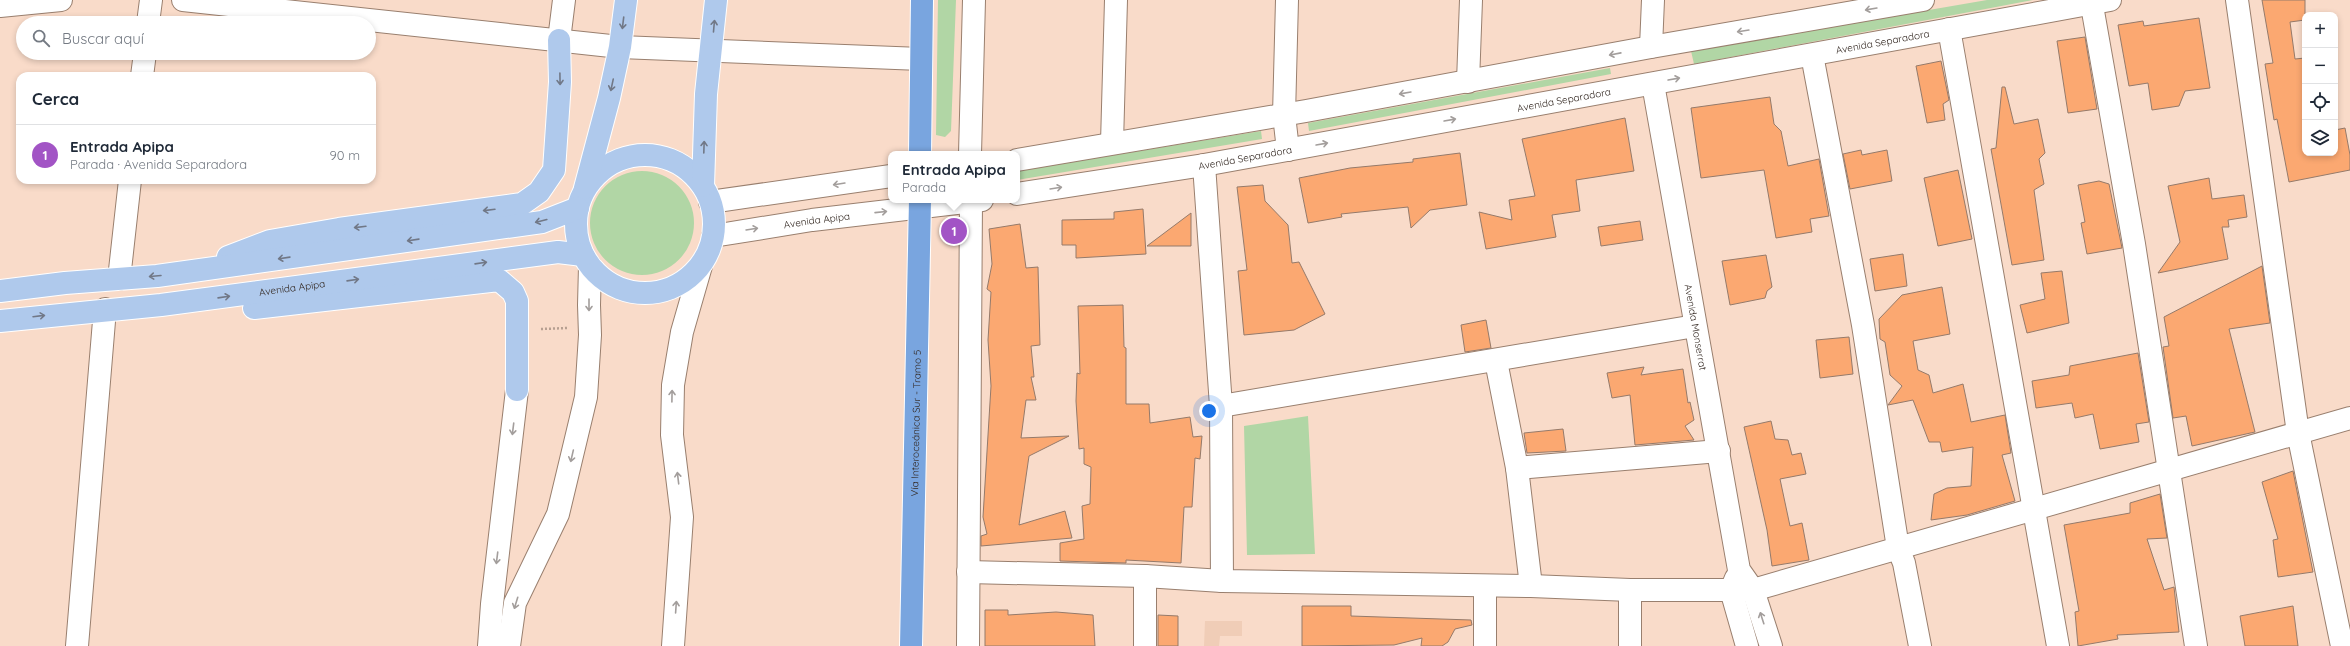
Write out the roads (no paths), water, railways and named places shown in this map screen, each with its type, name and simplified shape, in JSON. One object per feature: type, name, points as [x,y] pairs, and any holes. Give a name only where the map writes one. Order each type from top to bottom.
[{"type":"highway","points":[[920,151],[922,0]]},
{"type":"highway","name":"Vía Interoceánica Sur - Tramo 5","points":[[911,646],[920,204]]},
{"type":"main road","points":[[0,290],[187,272],[542,222],[581,200],[595,177],[608,166],[624,158],[641,155],[659,157],[676,163],[690,172],[706,194],[714,218],[713,236],[709,251],[701,266],[690,277],[676,286],[662,292],[646,293],[630,291],[614,286],[601,277],[587,260],[576,224],[581,200],[602,127],[620,47],[626,0]]},
{"type":"main road","points":[[706,194],[706,94],[716,0]]},
{"type":"main road","points":[[187,272],[270,241],[339,229],[522,204],[538,192],[554,170],[560,82],[559,40]]},
{"type":"main road","name":"Avenida Apipa","points":[[0,320],[176,303],[558,252],[587,260]]},
{"type":"main road","points":[[176,303],[211,313],[499,280],[513,292],[517,300],[517,390]]},
{"type":"street","points":[[0,6],[62,0]]},
{"type":"street","points":[[149,16],[151,0]]},
{"type":"street","points":[[183,0],[253,4],[355,16]]},
{"type":"street","points":[[559,40],[564,0]]},
{"type":"street","points":[[970,151],[974,0]]},
{"type":"street","points":[[1112,143],[1116,0]]},
{"type":"street","points":[[1287,0],[1284,115],[1288,150]]},
{"type":"street","points":[[1468,82],[1470,0]]},
{"type":"street","points":[[1651,47],[1653,0]]},
{"type":"street","points":[[1020,159],[1284,115],[1651,47],[1923,0]]},
{"type":"street","points":[[2237,0],[2298,433],[2342,646]]},
{"type":"street","points":[[2097,1],[2196,646]]},
{"type":"street","name":"Avenida Separadora","points":[[1020,194],[1204,165],[1288,150],[1812,55],[2097,1]]},
{"type":"street","points":[[376,18],[620,47],[711,52],[921,59]]},
{"type":"street","points":[[1948,29],[2058,646]]},
{"type":"street","points":[[1812,55],[1863,325],[1898,548],[1904,563],[1920,646]]},
{"type":"street","points":[[143,72],[144,60]]},
{"type":"street","name":"Avenida Monserrat","points":[[1653,84],[1739,570],[1753,590],[1771,646]]},
{"type":"street","points":[[1204,165],[1221,406],[1222,581]]},
{"type":"street","points":[[706,194],[888,176]]},
{"type":"street","points":[[119,278],[130,184]]},
{"type":"street","points":[[920,204],[938,203]]},
{"type":"street","points":[[968,646],[975,203]]},
{"type":"street","name":"Avenida Apipa","points":[[713,236],[920,204]]},
{"type":"street","points":[[509,646],[515,603],[558,514],[586,397],[590,335],[587,260]]},
{"type":"street","points":[[673,646],[682,518],[672,435],[673,385],[682,332],[701,266]]},
{"type":"street","points":[[77,646],[105,309]]},
{"type":"street","points":[[1221,406],[1496,361],[1695,326]]},
{"type":"street","points":[[1496,361],[1517,468],[1531,586]]},
{"type":"street","points":[[489,646],[492,604],[517,390]]},
{"type":"street","points":[[968,572],[1145,576],[1222,581],[1531,586],[1630,590],[1753,590],[2033,508],[2350,418]]},
{"type":"street","points":[[1517,468],[1719,451]]},
{"type":"street","points":[[1739,570],[1731,590],[1748,646]]},
{"type":"street","points":[[1145,576],[1145,646]]},
{"type":"street","points":[[1484,586],[1484,646]]},
{"type":"street","points":[[1630,590],[1630,646]]},
{"type":"place","name":"Entrada Apipa","points":[[954,231]]}]
